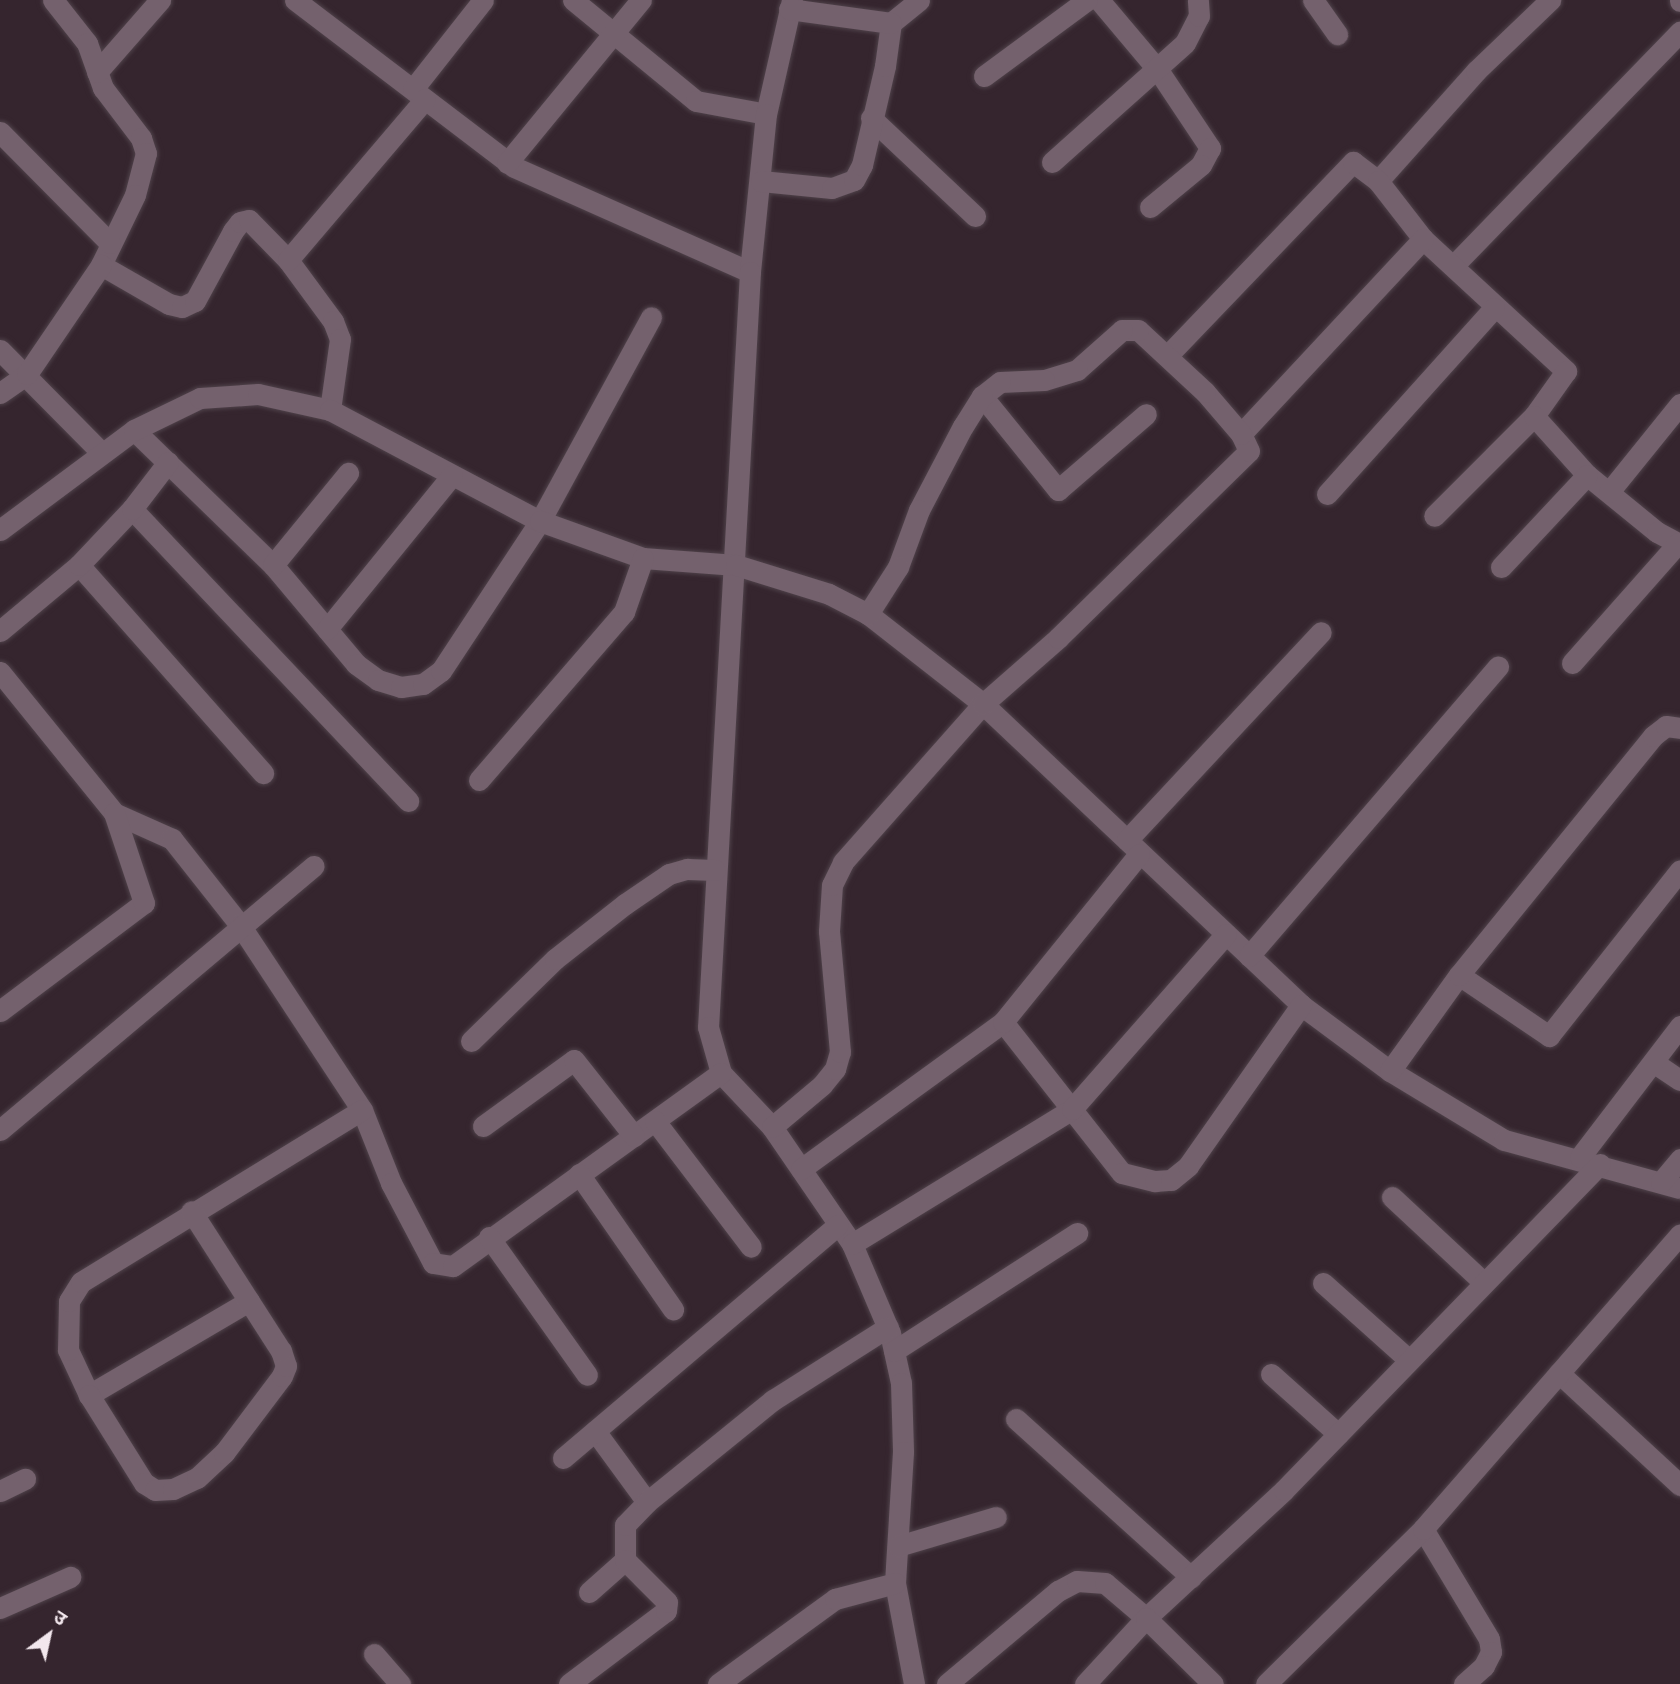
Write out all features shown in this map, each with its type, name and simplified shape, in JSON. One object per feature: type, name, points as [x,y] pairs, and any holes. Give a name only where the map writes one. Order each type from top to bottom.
[{"type":"street","points":[[0,393],[27,374],[101,265],[135,195],[146,153],[141,138],[112,103],[87,43],[52,0]]},
{"type":"street","points":[[97,72],[160,0]]},
{"type":"street","points":[[295,0],[323,8],[419,94],[508,163],[554,189],[750,272]]},
{"type":"street","points":[[288,260],[419,94],[483,0]]},
{"type":"street","points":[[573,0],[696,101],[766,114]]},
{"type":"street","points":[[508,163],[641,0]]},
{"type":"street","points":[[761,181],[847,186],[862,165],[891,23],[919,0]]},
{"type":"street","points":[[984,76],[1087,0]]},
{"type":"street","points":[[1099,0],[1158,70],[1210,148],[1201,165],[1150,207]]},
{"type":"street","points":[[1052,162],[1158,70],[1193,28],[1198,0]]},
{"type":"street","points":[[1314,0],[1338,34]]},
{"type":"street","points":[[1378,181],[1476,71],[1550,0]]},
{"type":"street","points":[[891,23],[790,5],[766,114],[750,272],[736,565],[715,870],[708,1027],[721,1073],[772,1127],[852,1244],[888,1327],[901,1382],[903,1452],[895,1583],[914,1684]]},
{"type":"street","points":[[1454,265],[1680,32]]},
{"type":"street","points":[[871,118],[975,216]]},
{"type":"street","points":[[0,132],[110,243]]},
{"type":"street","points":[[1167,356],[1340,172],[1353,162],[1378,181],[1423,239],[1454,265],[1494,308],[1566,371],[1534,416],[1434,516]]},
{"type":"street","points":[[101,265],[169,304],[182,307],[195,301],[240,222],[256,226],[288,260],[333,321],[340,339],[330,410]]},
{"type":"street","points":[[1241,434],[1423,239]]},
{"type":"street","points":[[1328,494],[1494,308]]},
{"type":"street","points":[[134,430],[273,565],[356,664],[378,680],[401,687],[423,684],[441,671],[540,521],[651,317]]},
{"type":"street","points":[[772,1127],[822,1085],[835,1069],[840,1052],[828,931],[832,885],[843,862],[984,704],[1058,638],[1249,451],[1241,434],[1167,356],[1138,330],[1122,330],[1077,370],[1044,380],[1000,382],[982,396],[919,510],[898,567],[868,614]]},
{"type":"street","points":[[0,350],[27,374],[102,453]]},
{"type":"street","points":[[0,530],[134,430],[200,398],[258,394],[330,410],[540,521],[643,558],[736,565],[830,594],[868,614],[984,704],[1301,1005],[1390,1071],[1504,1140],[1580,1157],[1671,1185],[1680,1158]]},
{"type":"street","points":[[982,396],[1058,489],[1146,414]]},
{"type":"street","points":[[1609,492],[1680,404]]},
{"type":"street","points":[[1534,416],[1587,475],[1657,532],[1679,543],[1572,663]]},
{"type":"street","points":[[0,631],[79,565],[132,509],[168,462]]},
{"type":"street","points":[[273,565],[348,473]]},
{"type":"street","points":[[327,629],[452,475]]},
{"type":"street","points":[[1501,567],[1587,475]]},
{"type":"street","points":[[132,509],[408,801]]},
{"type":"street","points":[[479,780],[624,612],[643,558]]},
{"type":"street","points":[[79,565],[263,773]]},
{"type":"street","points":[[801,1169],[1003,1022],[1133,847],[1321,632]]},
{"type":"street","points":[[1249,956],[1499,666]]},
{"type":"street","points":[[0,673],[114,813],[144,903],[0,1011]]},
{"type":"street","points":[[1390,1071],[1459,975],[1653,736],[1666,726],[1680,728]]},
{"type":"street","points":[[114,813],[172,839],[240,925],[362,1110],[391,1183],[433,1264],[453,1266],[489,1237],[721,1073]]},
{"type":"street","points":[[0,1130],[240,925],[314,866]]},
{"type":"street","points":[[471,1041],[555,959],[625,904],[669,874],[687,869],[715,870]]},
{"type":"street","points":[[1459,975],[1549,1036],[1680,870]]},
{"type":"street","points":[[852,1244],[1072,1109],[1226,934]]},
{"type":"street","points":[[1003,1022],[1122,1173],[1138,1179],[1171,1180],[1188,1166],[1301,1005]]},
{"type":"street","points":[[1580,1157],[1680,1026]]},
{"type":"street","points":[[484,1126],[574,1060],[634,1136]]},
{"type":"street","points":[[1653,1062],[1680,1080]]},
{"type":"street","points":[[191,1211],[281,1351],[286,1366],[239,1435],[197,1478],[173,1489],[156,1490],[144,1483],[89,1395],[68,1350],[69,1301],[81,1282],[191,1211],[362,1110]]},
{"type":"street","points":[[655,1121],[751,1247]]},
{"type":"street","points":[[1085,1684],[1146,1619],[1338,1434],[1483,1282],[1601,1164]]},
{"type":"street","points":[[579,1174],[673,1309]]},
{"type":"street","points":[[1392,1197],[1483,1282]]},
{"type":"street","points":[[563,1458],[838,1226]]},
{"type":"street","points":[[894,1350],[1077,1233]]},
{"type":"street","points":[[1266,1684],[1423,1530],[1680,1234]]},
{"type":"street","points":[[489,1237],[587,1375]]},
{"type":"street","points":[[1323,1283],[1409,1360]]},
{"type":"street","points":[[89,1395],[249,1301]]},
{"type":"street","points":[[569,1684],[666,1611],[667,1602],[625,1560],[625,1525],[647,1502],[773,1400],[888,1327]]},
{"type":"street","points":[[1559,1373],[1680,1485]]},
{"type":"street","points":[[1271,1374],[1338,1434]]},
{"type":"street","points":[[1016,1419],[1191,1577]]},
{"type":"street","points":[[595,1431],[647,1502]]},
{"type":"street","points":[[0,1491],[25,1479]]},
{"type":"street","points":[[898,1546],[996,1517]]},
{"type":"street","points":[[1423,1530],[1489,1639],[1491,1652],[1484,1666],[1464,1684]]},
{"type":"street","points":[[589,1592],[625,1560]]},
{"type":"street","points":[[0,1608],[70,1577]]},
{"type":"street","points":[[947,1684],[1058,1591],[1077,1581],[1105,1583],[1213,1684]]},
{"type":"street","points":[[718,1684],[835,1599],[895,1583]]},
{"type":"street","points":[[374,1654],[400,1684]]}]
